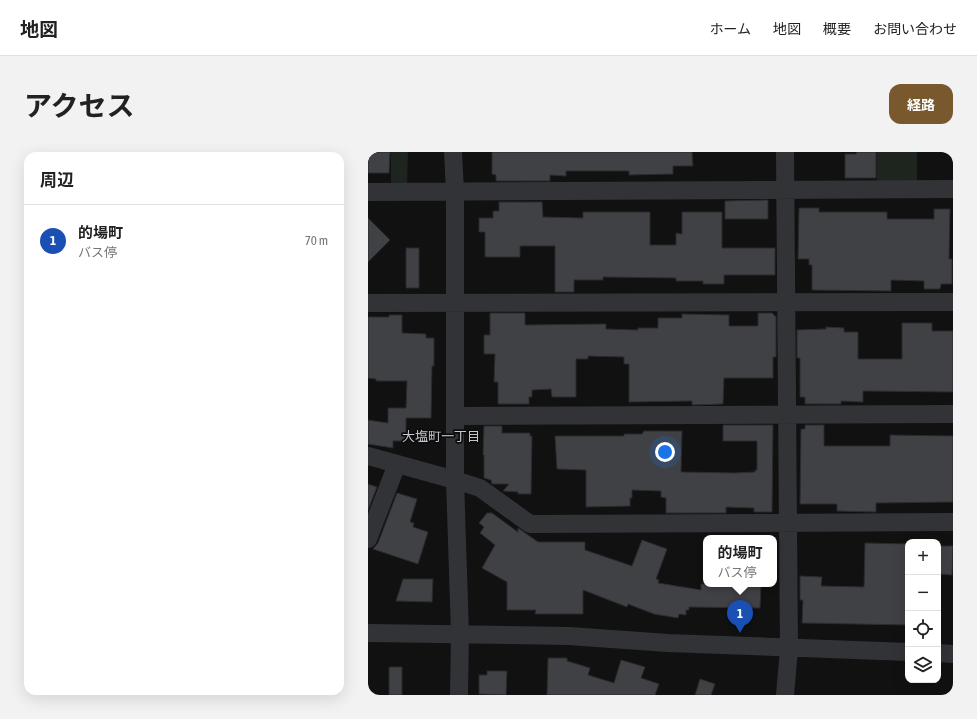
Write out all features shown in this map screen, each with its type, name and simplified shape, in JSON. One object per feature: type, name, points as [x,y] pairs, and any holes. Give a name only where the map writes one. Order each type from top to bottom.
[{"type":"street","points":[[453,152],[455,191],[455,480],[460,634],[459,695]]},
{"type":"street","points":[[785,152],[789,648],[785,695]]},
{"type":"street","points":[[368,192],[953,189]]},
{"type":"street","points":[[368,303],[953,302]]},
{"type":"street","points":[[455,416],[953,414]]},
{"type":"street","points":[[368,456],[480,488],[530,524],[953,522]]},
{"type":"street","points":[[368,539],[397,464]]},
{"type":"street","points":[[368,633],[569,636],[668,643],[905,652]]},
{"type":"street","points":[[941,653],[953,654]]},
{"type":"shaded area","points":[[391,152],[408,152],[407,184],[391,184]]},
{"type":"shaded area","points":[[877,152],[917,152],[917,182],[877,182]]},
{"type":"building","points":[[368,152],[390,152],[389,173],[368,173]]},
{"type":"building","points":[[492,152],[692,152],[693,166],[673,166],[673,174],[629,175],[629,171],[566,171],[566,176],[550,175],[550,181],[496,181],[496,175],[492,174]]},
{"type":"building","points":[[857,152],[876,152],[876,178],[845,178],[845,154],[856,154]]},
{"type":"building","points":[[768,200],[768,219],[725,219],[725,201]]},
{"type":"building","points":[[499,202],[542,202],[543,217],[583,218],[583,212],[650,212],[650,245],[676,245],[676,233],[682,234],[682,212],[722,212],[722,248],[775,248],[775,275],[724,275],[724,284],[703,284],[703,281],[676,281],[676,278],[603,277],[603,280],[574,280],[574,292],[555,292],[555,246],[520,246],[520,257],[485,257],[485,232],[479,232],[479,218],[493,218],[493,211],[499,211]]},
{"type":"building","points":[[799,208],[819,208],[819,212],[887,212],[887,219],[934,219],[934,209],[950,209],[949,259],[952,259],[952,284],[941,284],[940,289],[924,289],[924,281],[891,280],[891,291],[812,290],[812,265],[809,265],[809,259],[798,259]]},
{"type":"building","points":[[368,218],[390,240],[368,262]]},
{"type":"building","points":[[406,248],[419,248],[419,288],[406,288]]},
{"type":"building","points":[[490,313],[525,313],[525,325],[606,324],[606,329],[638,330],[638,328],[658,328],[658,318],[682,318],[682,314],[729,315],[729,326],[758,326],[758,313],[772,313],[776,317],[776,357],[773,357],[773,378],[724,378],[723,404],[692,405],[692,401],[629,402],[629,364],[624,364],[624,357],[588,356],[588,359],[576,359],[576,397],[552,397],[551,389],[532,390],[532,397],[529,397],[529,404],[498,404],[498,382],[494,382],[495,354],[484,354],[484,335],[490,335]]},
{"type":"building","points":[[389,315],[402,315],[402,333],[426,334],[426,338],[434,338],[431,418],[406,418],[406,441],[393,441],[393,448],[368,444],[368,420],[388,423],[388,408],[406,408],[407,381],[376,381],[376,379],[368,378],[368,317],[389,317]]},
{"type":"building","points":[[902,323],[932,323],[932,331],[953,331],[953,392],[863,391],[863,402],[841,401],[841,404],[805,404],[805,397],[800,397],[800,358],[797,358],[797,330],[826,329],[826,327],[844,328],[844,332],[858,332],[858,359],[902,359]]},
{"type":"building","points":[[723,425],[773,425],[772,512],[754,512],[754,508],[726,507],[726,513],[666,513],[666,498],[661,497],[661,491],[632,490],[630,506],[586,507],[586,470],[557,469],[555,436],[624,436],[624,434],[642,434],[644,431],[682,431],[681,472],[755,472],[755,470],[757,470],[757,441],[723,441]]},
{"type":"building","points":[[805,425],[824,425],[824,446],[890,446],[890,435],[953,436],[953,502],[876,503],[876,512],[837,511],[837,504],[800,504],[801,429],[805,429]]},
{"type":"building","points":[[484,426],[502,426],[502,433],[530,433],[530,436],[532,436],[531,494],[518,494],[518,492],[503,491],[509,484],[492,484],[491,480],[484,478]]},
{"type":"building","points":[[368,484],[377,487],[368,510]]},
{"type":"building","points":[[397,493],[417,499],[410,522],[414,523],[413,527],[428,532],[418,564],[373,549],[378,543]]},
{"type":"building","points":[[487,513],[492,513],[518,532],[518,528],[538,542],[585,542],[585,550],[632,566],[642,540],[667,549],[656,579],[659,580],[658,583],[701,590],[701,584],[703,584],[703,587],[761,587],[760,608],[689,607],[689,610],[686,610],[686,615],[679,614],[678,618],[654,614],[628,604],[627,607],[583,590],[583,614],[535,614],[536,610],[507,610],[507,582],[482,568],[495,545],[480,533],[484,527],[479,523]]},
{"type":"building","points":[[865,543],[905,544],[905,625],[802,623],[803,600],[800,600],[800,576],[822,577],[821,586],[864,587]]},
{"type":"building","points":[[941,546],[953,546],[952,575],[941,574]]},
{"type":"building","points":[[403,579],[433,579],[432,602],[396,601]]},
{"type":"building","points":[[548,658],[567,658],[567,661],[590,668],[588,675],[614,683],[621,660],[645,667],[641,678],[659,684],[655,695],[547,695]]},
{"type":"building","points":[[389,667],[402,667],[402,695],[389,695]]},
{"type":"building","points":[[487,671],[507,671],[506,695],[479,694],[479,675],[487,675]]},
{"type":"building","points":[[700,679],[715,684],[711,695],[695,695]]},
{"type":"place","name":"的場町","points":[[740,633]]},
{"type":"district","name":"大塩町一丁目","points":[[441,436]]}]
